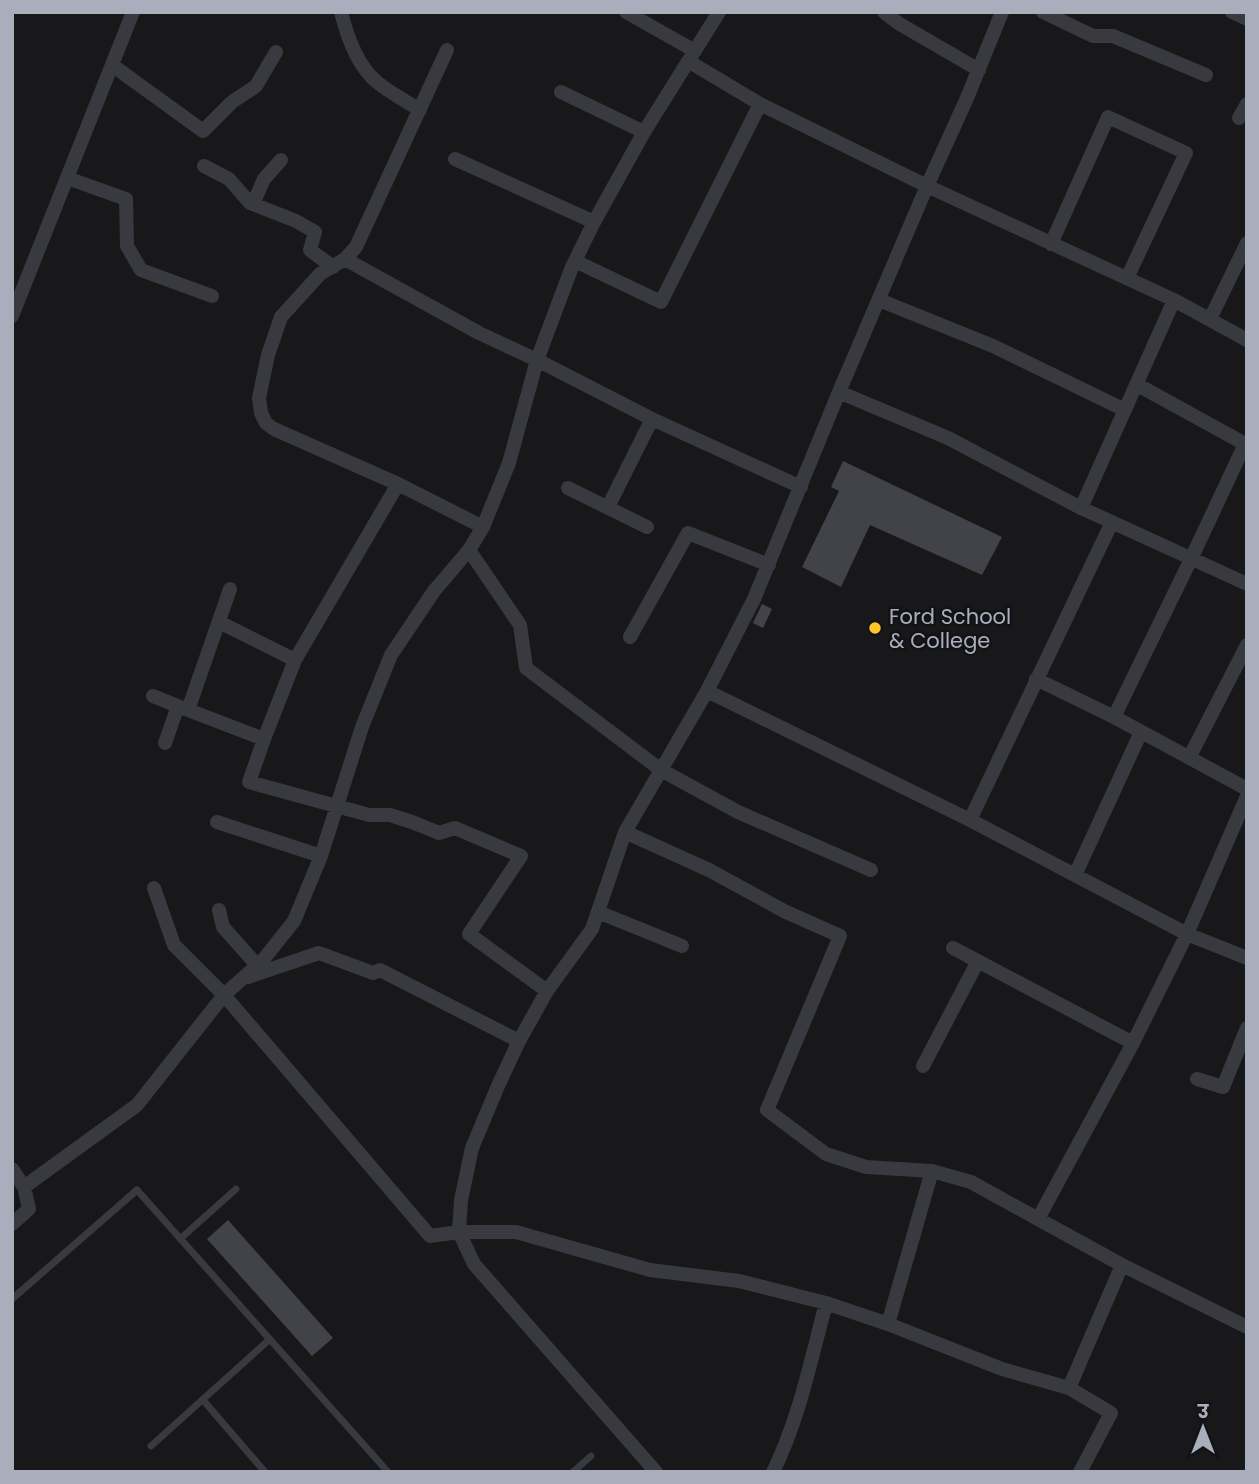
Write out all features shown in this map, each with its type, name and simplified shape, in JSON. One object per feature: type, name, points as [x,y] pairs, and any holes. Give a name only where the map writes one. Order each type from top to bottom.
[{"type":"street","points":[[12,316],[133,12]]},
{"type":"street","points":[[341,12],[364,69],[377,82],[420,110]]},
{"type":"street","points":[[626,12],[760,104],[927,186],[1174,300],[1247,340]]},
{"type":"street","points":[[24,1187],[137,1105],[224,995],[257,965],[294,921],[321,856],[362,727],[391,655],[434,591],[469,550],[483,527],[509,463],[537,360],[575,261],[644,132],[719,12]]},
{"type":"street","points":[[884,12],[979,70]]},
{"type":"street","points":[[656,1472],[474,1265],[459,1232],[461,1200],[472,1148],[519,1041],[547,991],[592,929],[625,832],[707,691],[754,599],[839,392],[1002,12]]},
{"type":"street","points":[[1043,12],[1093,36],[1112,36],[1206,75]]},
{"type":"street","points":[[1232,12],[1247,19]]},
{"type":"street","points":[[447,50],[356,247],[339,263],[320,274],[281,317],[268,355],[259,398],[261,413],[266,423],[274,429],[398,484],[483,527]]},
{"type":"street","points":[[112,65],[203,131],[232,102],[256,86],[276,52]]},
{"type":"street","points":[[561,92],[644,132]]},
{"type":"street","points":[[575,261],[661,302],[760,104]]},
{"type":"street","points":[[1240,118],[1247,104]]},
{"type":"street","points":[[1051,244],[1108,117],[1186,153],[1127,278]]},
{"type":"street","points":[[455,159],[594,222]]},
{"type":"street","points":[[253,204],[264,179],[281,160]]},
{"type":"street","points":[[204,166],[229,179],[250,203],[316,232],[310,250],[652,419],[801,486]]},
{"type":"street","points":[[67,178],[126,199],[127,246],[141,270],[212,296]]},
{"type":"street","points":[[1210,319],[1247,243]]},
{"type":"street","points":[[878,300],[993,346],[1125,410]]},
{"type":"street","points":[[1081,508],[1174,300]]},
{"type":"street","points":[[1114,717],[1246,444],[1136,384]]},
{"type":"street","points":[[839,392],[948,438],[1081,508],[1247,584]]},
{"type":"street","points":[[608,507],[652,419]]},
{"type":"street","points":[[398,484],[295,660],[249,782],[369,815],[390,815],[439,833],[455,828],[521,856],[469,934],[547,991]]},
{"type":"street","points":[[568,488],[648,527]]},
{"type":"street","points":[[970,820],[1112,522]]},
{"type":"street","points":[[630,637],[688,533],[769,565]]},
{"type":"street","points":[[469,550],[520,625],[526,668],[662,770],[738,812],[871,870]]},
{"type":"street","points":[[165,743],[183,708],[230,589]]},
{"type":"street","points":[[219,622],[295,660]]},
{"type":"street","points":[[1189,758],[1247,645]]},
{"type":"street","points":[[1036,679],[1114,717],[1247,789]]},
{"type":"street","points":[[707,691],[970,820],[1187,934],[1247,958]]},
{"type":"street","points":[[153,696],[264,739]]},
{"type":"street","points":[[1075,875],[1141,732]]},
{"type":"street","points":[[1038,1219],[1133,1043],[1187,934],[1247,796]]},
{"type":"street","points":[[218,822],[321,856]]},
{"type":"street","points":[[625,832],[709,870],[784,911],[840,936],[768,1110],[825,1154],[866,1167],[932,1171],[971,1182],[1122,1265],[1247,1327]]},
{"type":"street","points":[[154,888],[174,945],[224,995],[430,1236],[459,1232],[516,1232],[650,1270],[739,1281],[826,1303],[888,1324],[1002,1369],[1069,1388],[1111,1413],[1080,1472]]},
{"type":"street","points":[[219,910],[223,927],[257,965]]},
{"type":"street","points":[[598,912],[682,946]]},
{"type":"street","points":[[953,948],[1133,1043]]},
{"type":"street","points":[[242,979],[319,953],[373,973],[380,970],[519,1041]]},
{"type":"street","points":[[923,1066],[978,961]]},
{"type":"street","points":[[1197,1079],[1223,1087],[1247,1028]]},
{"type":"street","points":[[12,1169],[24,1187],[29,1209],[12,1224]]},
{"type":"street","points":[[888,1324],[932,1171]]},
{"type":"street","points":[[1069,1388],[1122,1265]]},
{"type":"street","points":[[774,1472],[803,1394],[826,1303]]},
{"type":"lane","points":[[180,1239],[236,1189]]},
{"type":"lane","points":[[12,1299],[136,1190],[388,1472]]},
{"type":"lane","points":[[151,1446],[270,1339]]},
{"type":"lane","points":[[203,1400],[265,1472]]},
{"type":"lane","points":[[573,1472],[591,1456]]},
{"type":"building","points":[[843,461],[1002,537],[982,575],[870,525],[841,587],[802,567],[839,491],[831,487]]},
{"type":"building","points":[[762,604],[772,609],[763,628],[753,623]]},
{"type":"building","points":[[228,1220],[333,1338],[312,1356],[207,1239]]},
{"type":"place","name":"Ford School & College","points":[[875,628]]}]
